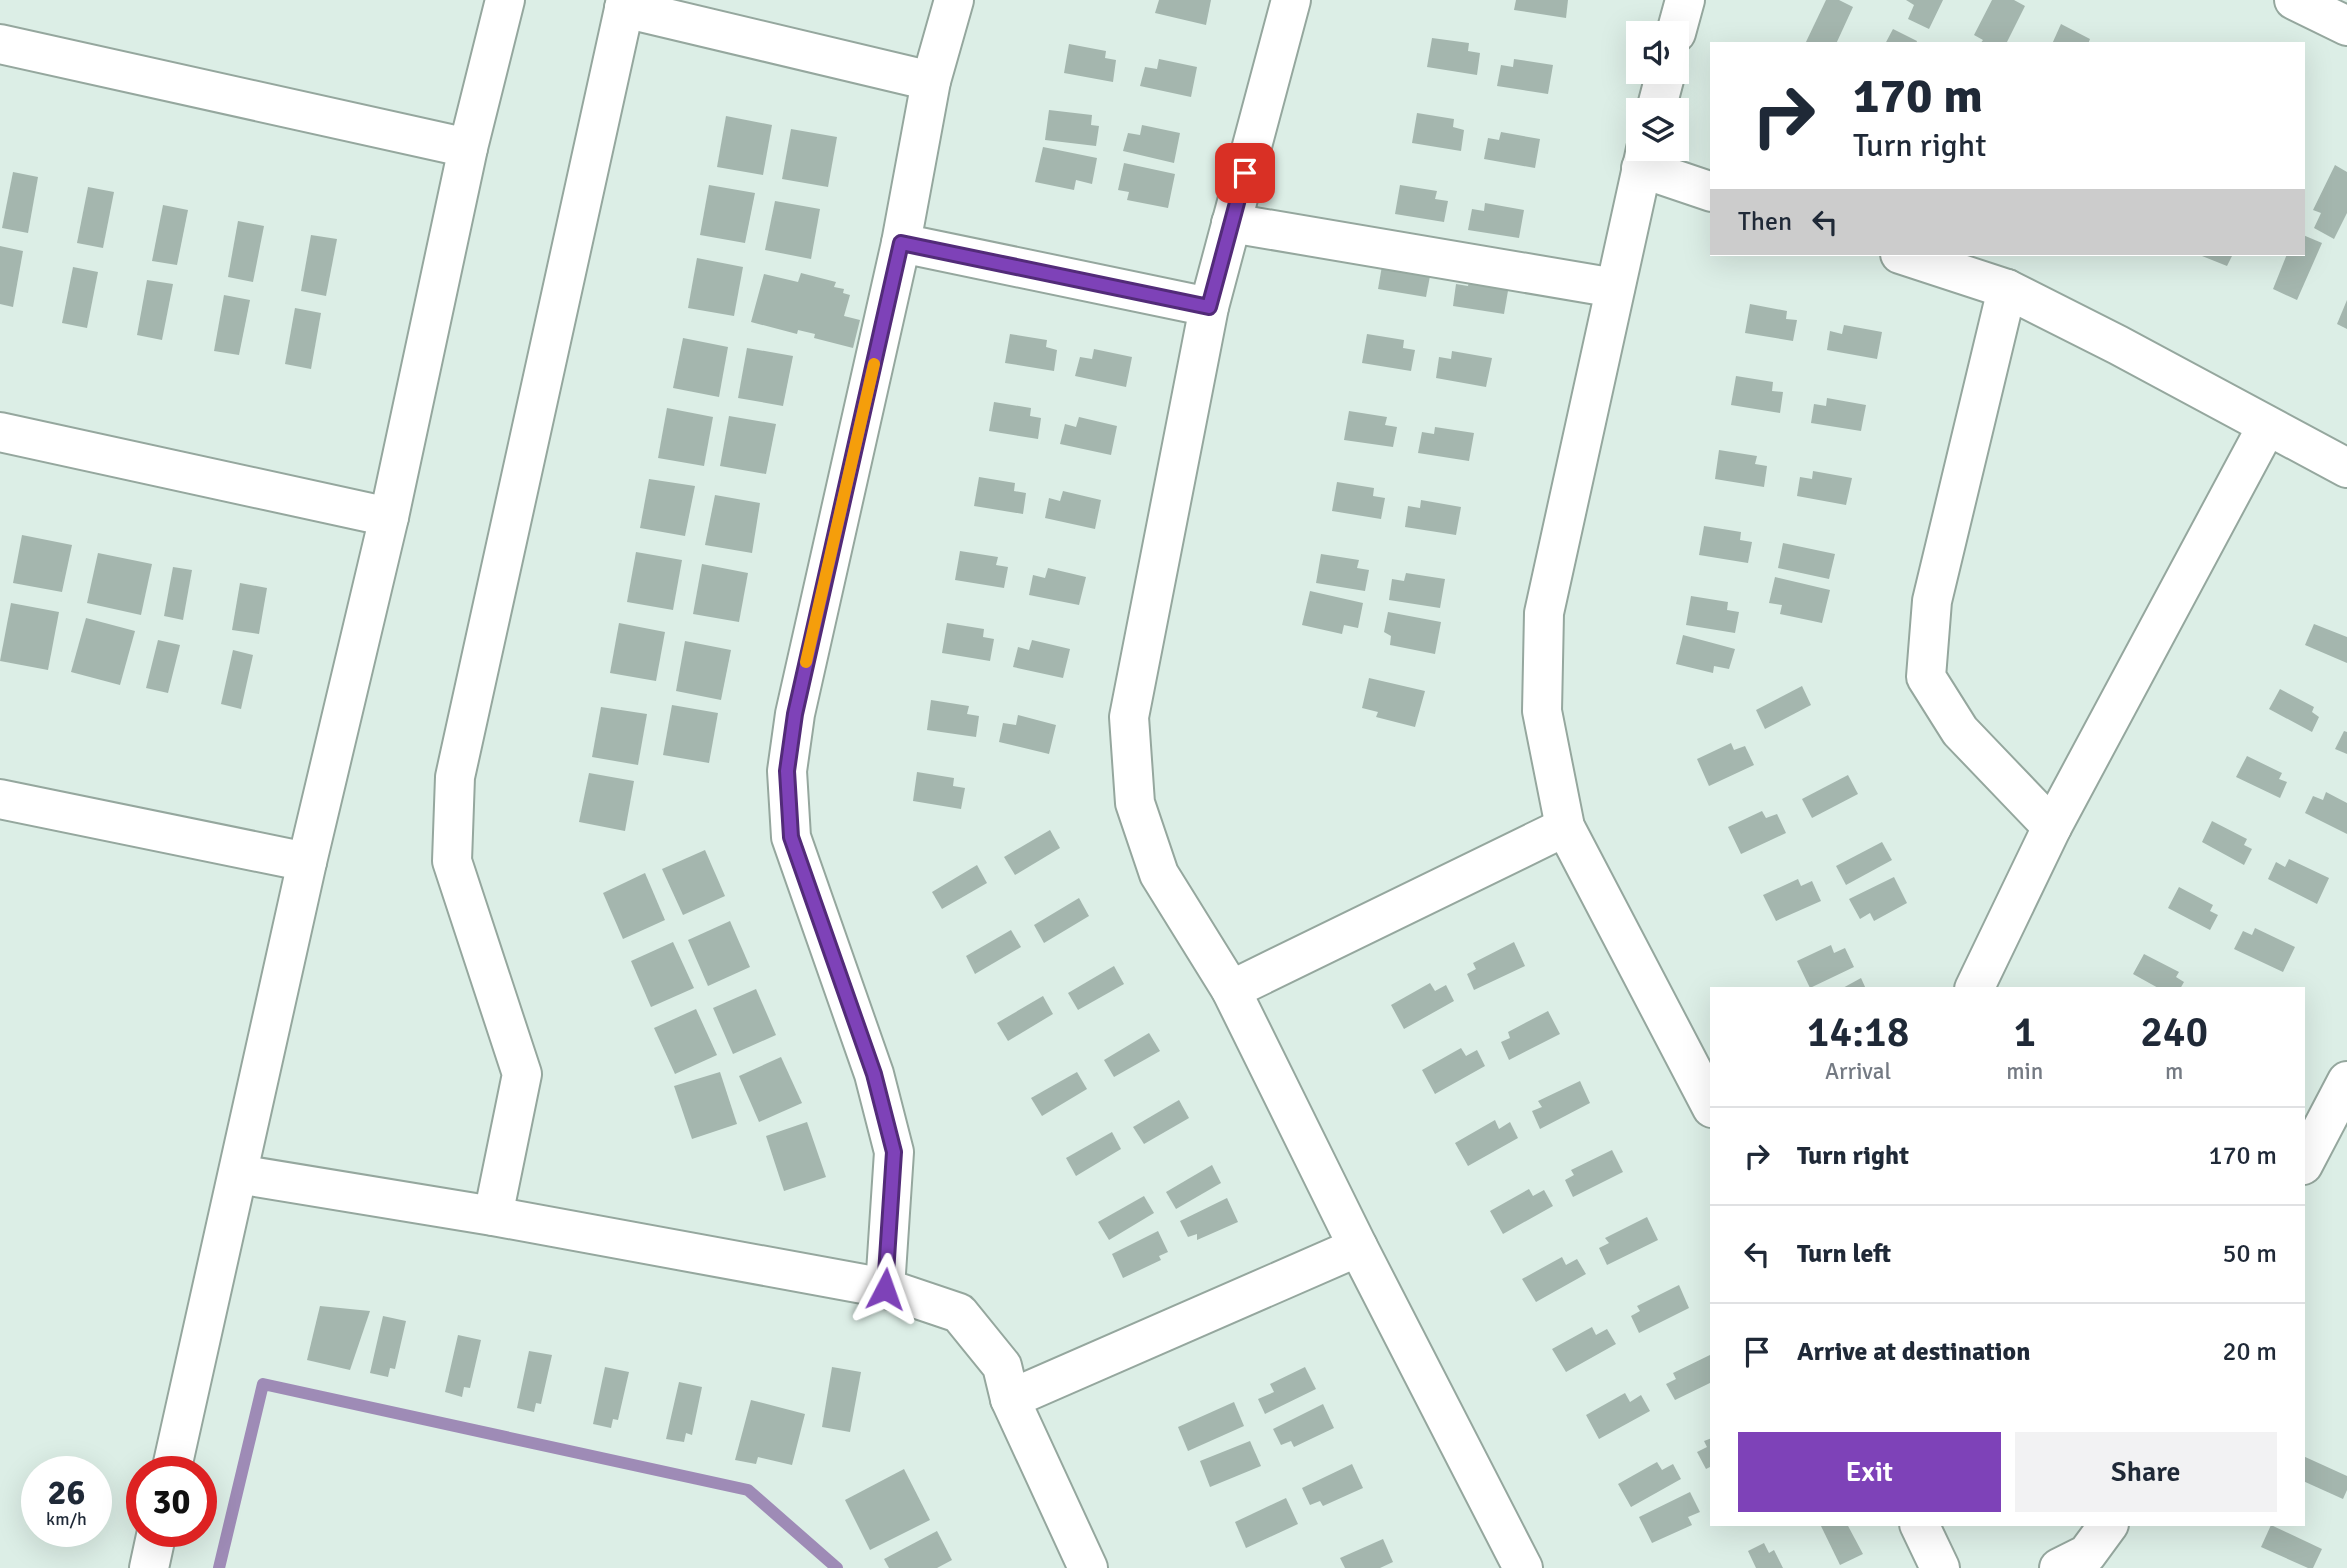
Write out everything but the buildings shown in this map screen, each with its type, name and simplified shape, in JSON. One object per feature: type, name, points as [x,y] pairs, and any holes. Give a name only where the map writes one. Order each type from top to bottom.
[{"type":"street","points":[[175,1456],[307,862],[389,517],[468,148],[506,0]]},
{"type":"street","points":[[885,1289],[894,1152],[874,1074],[791,837],[787,771],[795,714],[901,243],[931,81],[954,0]]},
{"type":"street","points":[[1291,0],[1209,307],[1129,717],[1135,803],[1159,874],[1231,990],[1358,1247],[1523,1568]]},
{"type":"street","points":[[1679,21],[1685,0]]},
{"type":"street","points":[[2294,0],[2347,26]]},
{"type":"street","points":[[493,1216],[522,1074],[452,861],[455,777],[625,4],[931,81]]},
{"type":"street","points":[[0,44],[468,148]]},
{"type":"street","points":[[1643,161],[1544,613],[1542,711],[1565,827],[1710,1104]]},
{"type":"street","points":[[1647,161],[1710,191]]},
{"type":"street","points":[[1231,223],[1615,288]]},
{"type":"street","points":[[901,243],[1209,307]]},
{"type":"street","points":[[1906,256],[2007,289],[2118,345],[2347,468]]},
{"type":"street","points":[[2007,289],[1932,601],[1926,677],[1960,731],[2052,827]]},
{"type":"street","points":[[1975,987],[2052,827],[2267,426]]},
{"type":"street","points":[[0,432],[389,517]]},
{"type":"street","points":[[0,799],[307,862]]},
{"type":"street","points":[[1231,990],[1565,827]]},
{"type":"street","points":[[2305,1162],[2347,1081]]},
{"type":"street","points":[[238,1174],[493,1216],[885,1289],[959,1313],[1002,1366],[1010,1399],[1088,1568]]},
{"type":"street","points":[[1010,1399],[1358,1247]]},
{"type":"street","points":[[1920,1526],[1940,1568]]},
{"type":"street","points":[[2059,1568],[2087,1554],[2108,1526]]},
{"type":"street","points":[[149,1568],[154,1547]]},
{"type":"waterway","points":[[219,1568],[263,1384],[748,1490],[837,1568]]},
{"type":"slow traffic","points":[[806,662],[874,364]]},
{"type":"route","points":[[885,1289],[894,1152],[874,1074],[791,837],[787,771],[795,714],[901,243],[1209,307],[1245,173]]}]
